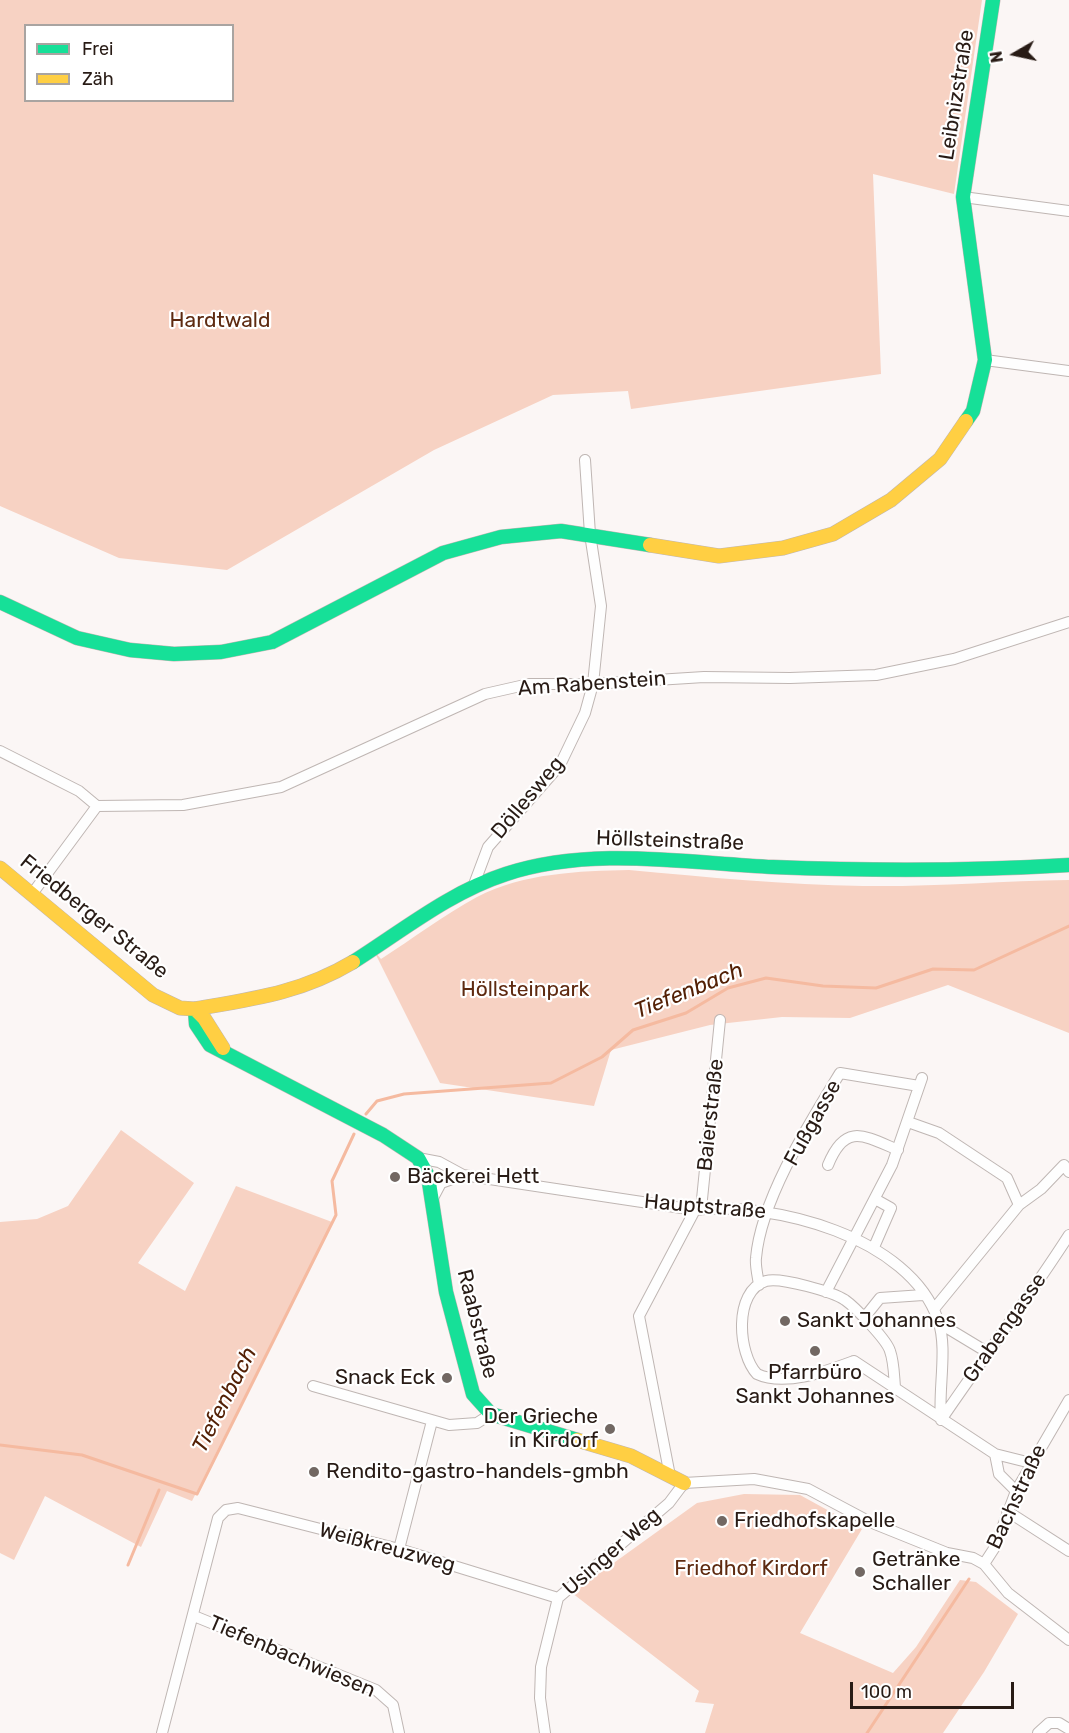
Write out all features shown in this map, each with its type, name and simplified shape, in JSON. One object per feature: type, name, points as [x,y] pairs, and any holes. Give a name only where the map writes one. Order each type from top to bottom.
[{"type":"street","name":"Leibnizstraße","points":[[985,360],[963,197],[993,0]]},
{"type":"street","points":[[963,197],[1069,211]]},
{"type":"street","points":[[0,602],[77,638],[130,650],[174,654],[221,652],[272,642],[443,553],[501,537],[561,531],[719,556],[783,548],[833,534],[891,501],[940,459],[973,411],[985,360],[1069,371]]},
{"type":"street","name":"Döllesweg","points":[[473,888],[488,847],[560,765],[585,713],[593,684],[601,606],[590,534],[585,460]]},
{"type":"street","name":"Am Rabenstein","points":[[97,806],[183,805],[281,787],[485,694],[529,684],[593,684],[704,677],[790,678],[876,675],[954,659],[1069,622]]},
{"type":"street","points":[[0,751],[79,791],[97,806],[32,894]]},
{"type":"street","name":"Höllsteinstraße","points":[[195,1009],[312,983],[374,951],[473,888],[495,878],[534,866],[584,859],[640,858],[772,867],[954,871],[1069,865]]},
{"type":"street","name":"Friedberger Straße","points":[[0,868],[153,995],[180,1008],[195,1009]]},
{"type":"street","points":[[195,1009],[206,1017],[216,1039],[231,1057],[383,1135],[418,1158]]},
{"type":"street","name":"Baierstraße","points":[[698,1210],[720,1020]]},
{"type":"street","name":"Fußgasse","points":[[767,1211],[803,1135],[840,1073],[920,1082],[908,1122]]},
{"type":"street","points":[[826,1292],[853,1236],[875,1199],[898,1150],[908,1122],[939,1133],[1007,1178],[1020,1205]]},
{"type":"street","points":[[828,1165],[834,1150],[848,1136],[855,1134],[898,1150]]},
{"type":"street","name":"Hauptstraße","points":[[418,1158],[440,1162],[463,1175],[698,1210],[732,1208],[767,1211],[853,1236],[874,1247],[911,1278],[934,1309],[942,1340],[938,1396],[941,1420]]},
{"type":"street","name":"Raabstraße","points":[[418,1158],[428,1176],[446,1292],[466,1375],[473,1394],[490,1414]]},
{"type":"street","points":[[934,1309],[1020,1205],[1041,1189],[1064,1165],[1069,1172]]},
{"type":"street","points":[[432,1200],[441,1183],[463,1175]]},
{"type":"street","points":[[874,1247],[891,1208],[875,1199]]},
{"type":"street","points":[[670,1476],[639,1316],[698,1210]]},
{"type":"street","points":[[759,1285],[756,1258],[767,1211]]},
{"type":"street","name":"Grabengasse","points":[[941,1420],[987,1352],[1021,1310],[1069,1235]]},
{"type":"street","points":[[895,1387],[890,1349],[864,1318],[844,1299],[791,1281],[774,1280],[759,1285],[748,1299],[741,1328],[749,1363],[757,1374],[779,1378],[813,1374],[854,1361],[995,1454],[1031,1463]]},
{"type":"street","points":[[864,1318],[880,1298],[923,1295]]},
{"type":"street","points":[[939,1323],[987,1352]]},
{"type":"street","points":[[313,1386],[449,1425],[477,1423],[490,1414],[631,1456],[684,1483],[754,1479],[798,1486],[870,1522],[947,1553],[973,1558],[984,1564],[1008,1593],[1069,1640]]},
{"type":"street","name":"Bachstraße","points":[[984,1564],[995,1547],[1016,1491],[1069,1400]]},
{"type":"street","points":[[399,1549],[432,1421]]},
{"type":"street","points":[[995,1454],[999,1474],[1016,1491]]},
{"type":"street","name":"Usinger Weg","points":[[545,1733],[540,1698],[541,1667],[558,1598],[669,1503],[684,1483]]},
{"type":"street","name":"Weißkreuzweg","points":[[194,1616],[218,1518],[226,1510],[238,1508],[399,1549],[558,1598]]},
{"type":"street","points":[[1007,1511],[1069,1551]]},
{"type":"street","points":[[162,1733],[194,1616]]},
{"type":"street","name":"Tiefenbachwiesen","points":[[194,1616],[376,1690],[393,1705],[399,1733]]},
{"type":"street","points":[[1038,1733],[1049,1723],[1059,1723],[1069,1729]]},
{"type":"green space","name":"Hardtwald","points":[[0,0],[982,0],[954,194],[873,174],[881,374],[631,409],[628,391],[553,395],[434,450],[227,570],[119,558],[0,506]]},
{"type":"green space","name":"Höllsteinpark","points":[[629,870],[775,882],[863,886],[1069,880],[1069,1033],[948,985],[850,1018],[782,1017],[710,1025],[611,1050],[594,1106],[440,1083],[374,951],[381,959],[477,897],[513,883],[552,875]]},
{"type":"green space","points":[[121,1130],[194,1183],[138,1263],[185,1291],[236,1186],[332,1222],[192,1501],[167,1491],[141,1547],[45,1496],[14,1560],[0,1553],[0,1222],[37,1219],[68,1206]]},
{"type":"green space","name":"Friedhof Kirdorf","points":[[744,1494],[800,1495],[862,1529],[800,1633],[893,1673],[916,1647],[960,1580],[976,1582],[1018,1614],[984,1672],[943,1733],[705,1733],[714,1704],[695,1702],[699,1691],[572,1593],[697,1503]]},
{"type":"waterway","name":"Tiefenbach","points":[[366,1114],[377,1101],[404,1094],[551,1083],[602,1057],[633,1030],[686,1013],[728,988],[766,978],[823,986],[876,988],[933,969],[974,970],[1069,926]]},
{"type":"waterway","name":"Tiefenbach","points":[[0,1445],[82,1455],[197,1494],[336,1215],[332,1181],[354,1134]]},
{"type":"waterway","points":[[128,1565],[159,1490]]},
{"type":"waterway","points":[[867,1733],[969,1579]]},
{"type":"traffic: fast","points":[[966,421],[973,411],[985,360],[963,197],[993,0]]},
{"type":"traffic: fast","points":[[0,602],[77,638],[130,650],[174,654],[221,652],[272,642],[443,553],[501,537],[561,531],[650,545]]},
{"type":"traffic: fast","points":[[353,962],[465,891],[506,874],[539,865],[605,858],[884,870],[1069,865]]},
{"type":"traffic: fast","points":[[195,1009],[196,1024],[210,1045],[383,1135],[418,1158],[428,1176],[446,1292],[473,1394],[491,1414],[577,1440]]},
{"type":"traffic: slow","points":[[650,545],[719,556],[783,548],[833,534],[891,500],[940,459],[966,421]]},
{"type":"traffic: slow","points":[[0,868],[153,995],[180,1008],[195,1009],[237,1002],[295,988],[334,973],[353,962]]},
{"type":"traffic: slow","points":[[195,1009],[204,1018],[223,1048]]},
{"type":"traffic: slow","points":[[577,1440],[631,1456],[684,1483]]},
{"type":"place","name":"Bäckerei Hett","points":[[395,1177]]},
{"type":"place","name":"Sankt Johannes","points":[[785,1321]]},
{"type":"place","name":"Pfarrbüro Sankt Johannes","points":[[815,1351]]},
{"type":"place","name":"Snack Eck","points":[[447,1378]]},
{"type":"place","name":"Der Grieche in Kirdorf","points":[[610,1429]]},
{"type":"place","name":"Rendito-gastro-handels-gmbh","points":[[314,1472]]},
{"type":"place","name":"Friedhofskapelle","points":[[722,1521]]},
{"type":"place","name":"Getränke Schaller","points":[[860,1572]]}]
